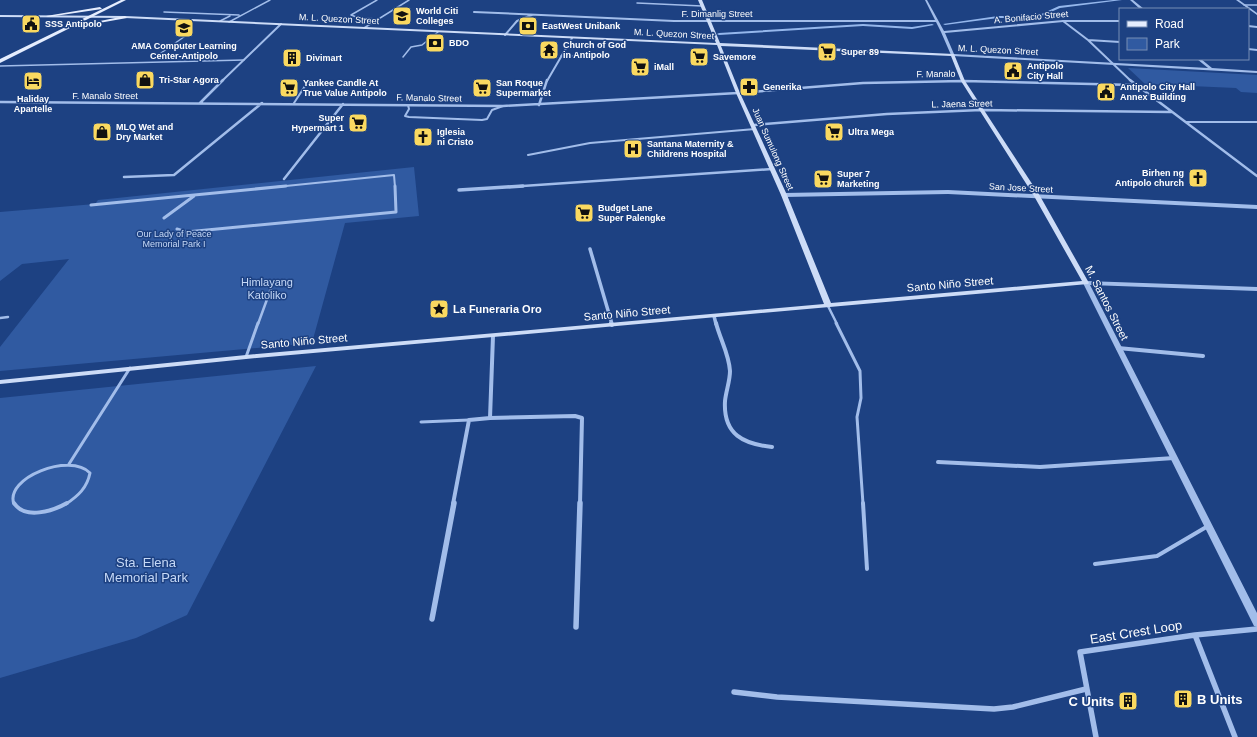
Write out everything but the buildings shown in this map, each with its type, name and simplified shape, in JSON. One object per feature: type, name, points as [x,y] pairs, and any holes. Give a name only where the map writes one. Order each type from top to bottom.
[{"type":"main road","points":[[0,61],[64,24],[91,16],[124,0]]},
{"type":"main road","name":"Juan Sumulong Street","points":[[700,0],[738,93],[755,127],[772,170],[784,195],[828,306]]},
{"type":"main road","points":[[48,16],[112,6],[125,17]]},
{"type":"main road","name":"M. L. Quezon Street","points":[[0,16],[125,17],[953,55]]},
{"type":"main road","points":[[55,16],[64,24],[125,17]]},
{"type":"main road","name":"M. Santos Street","points":[[953,55],[963,81],[1037,196],[1086,283]]},
{"type":"main road","name":"Santo Niño Street","points":[[0,382],[246,357],[1086,283]]},
{"type":"street","name":"M. Santos Street","points":[[926,0],[953,55]]},
{"type":"street","points":[[1131,0],[1141,8]]},
{"type":"street","points":[[1237,0],[1248,8]]},
{"type":"street","points":[[474,12],[534,14]]},
{"type":"street","name":"F. Dimanlig Street","points":[[505,35],[517,21],[534,14],[709,21],[936,21]]},
{"type":"street","points":[[1063,21],[1088,40],[1135,85],[1257,176]]},
{"type":"street","name":"A. Bonifacio Street","points":[[943,32],[1063,21],[1119,21]]},
{"type":"street","points":[[200,103],[281,24]]},
{"type":"street","points":[[539,105],[548,77],[572,38]]},
{"type":"street","points":[[1088,40],[1119,42]]},
{"type":"street","name":"M. L. Quezon Street","points":[[953,55],[1257,72]]},
{"type":"street","points":[[1200,60],[1211,69]]},
{"type":"street","name":"F. Manalo","points":[[738,93],[863,83],[963,81],[1135,85]]},
{"type":"street","name":"F. Manalo Street","points":[[0,102],[294,103],[503,106],[738,93]]},
{"type":"street","points":[[124,177],[174,176],[262,103]]},
{"type":"street","points":[[284,179],[343,104]]},
{"type":"street","name":"L. Jaena Street","points":[[755,127],[887,114],[981,110],[1172,112]]},
{"type":"street","points":[[459,190],[772,170]]},
{"type":"street","points":[[91,206],[394,175],[396,212],[186,232],[177,229]]},
{"type":"street","name":"San Jose Street","points":[[784,195],[948,192],[1257,207]]},
{"type":"street","points":[[164,218],[195,195]]},
{"type":"street","points":[[590,250],[612,325]]},
{"type":"street","name":"M. Santos Street","points":[[1086,283],[1257,623]]},
{"type":"street","name":"Santo Niño Street","points":[[1086,283],[1257,289]]},
{"type":"street","points":[[714,316],[716,330],[729,363],[730,375],[725,402],[729,423],[738,437],[748,443],[772,448]]},
{"type":"street","points":[[490,418],[493,336]]},
{"type":"street","points":[[1118,348],[1203,356]]},
{"type":"street","points":[[432,618],[469,420],[490,418],[575,416],[582,418],[576,627]]},
{"type":"street","points":[[938,462],[1040,467],[1174,458]]},
{"type":"street","points":[[1195,635],[1257,630]]},
{"type":"street","name":"East Crest Loop","points":[[1096,737],[1080,652],[1195,635],[1235,737]]},
{"type":"street","points":[[734,692],[777,697],[994,709],[1013,707],[1086,689]]},
{"type":"lane","points":[[228,22],[270,0]]},
{"type":"lane","points":[[377,0],[351,15],[359,18],[378,19]]},
{"type":"lane","points":[[364,28],[409,0]]},
{"type":"lane","points":[[637,3],[702,6]]},
{"type":"lane","points":[[1244,5],[1257,5]]},
{"type":"lane","points":[[164,12],[240,16]]},
{"type":"lane","points":[[220,21],[232,15]]},
{"type":"lane","points":[[203,24],[208,21]]},
{"type":"lane","points":[[161,53],[191,32]]},
{"type":"lane","points":[[403,57],[411,47],[422,44],[438,32]]},
{"type":"lane","points":[[561,56],[572,56]]},
{"type":"lane","points":[[0,66],[245,60]]},
{"type":"lane","points":[[294,103],[309,80]]},
{"type":"lane","points":[[408,105],[409,109],[405,116],[408,117],[482,120],[486,119],[492,110],[503,106]]},
{"type":"lane","points":[[1186,122],[1257,122]]},
{"type":"lane","points":[[528,155],[590,143],[755,127]]},
{"type":"lane","points":[[246,357],[273,283]]},
{"type":"lane","points":[[828,306],[860,371],[861,398],[857,417],[867,569]]},
{"type":"lane","points":[[0,318],[8,317]]},
{"type":"lane","points":[[69,464],[79,465],[86,468],[90,473],[90,480],[79,495],[56,508],[43,511],[22,510],[15,506],[12,499],[15,491],[22,483],[44,470],[69,464],[130,368]]},
{"type":"lane","points":[[421,422],[469,420]]},
{"type":"lane","points":[[1095,564],[1157,556],[1208,526]]},
{"type":"green space","points":[[1128,68],[1257,75],[1257,93],[1241,92],[1236,88],[1145,84]]},
{"type":"green space","points":[[414,167],[419,216],[345,223],[312,343],[0,371],[0,347],[69,259],[22,264],[0,281],[0,212],[95,204],[98,200]]},
{"type":"green space","name":"Sta. Elena Memorial Park","points":[[316,366],[187,615],[136,638],[0,678],[0,398]]},
{"type":"waterway","points":[[945,24],[998,17],[1037,17],[1059,7],[1121,0]]},
{"type":"waterway","points":[[719,34],[863,25],[912,28],[932,25]]},
{"type":"place","name":"World Citi Colleges","points":[[402,16]]},
{"type":"place","name":"SSS Antipolo","points":[[31,24]]},
{"type":"place","name":"EastWest Unibank","points":[[528,26]]},
{"type":"place","name":"AMA Computer Learning Center-Antipolo","points":[[184,28]]},
{"type":"place","name":"BDO","points":[[435,43]]},
{"type":"place","name":"Church of God in Antipolo","points":[[549,50]]},
{"type":"place","name":"Super 89","points":[[827,52]]},
{"type":"place","name":"Savemore","points":[[699,57]]},
{"type":"place","name":"Divimart","points":[[292,58]]},
{"type":"place","name":"iMall","points":[[640,67]]},
{"type":"place","name":"Antipolo City Hall","points":[[1013,71]]},
{"type":"place","name":"Tri-Star Agora","points":[[145,80]]},
{"type":"place","name":"Haliday Apartelle","points":[[33,81]]},
{"type":"place","name":"Generika","points":[[749,87]]},
{"type":"place","name":"Yankee Candle At True Value Antipolo","points":[[289,88]]},
{"type":"place","name":"San Roque Supermarket","points":[[482,88]]},
{"type":"place","name":"Antipolo City Hall Annex Building","points":[[1106,92]]},
{"type":"place","name":"Super Hypermart 1","points":[[358,123]]},
{"type":"place","name":"MLQ Wet and Dry Market","points":[[102,132]]},
{"type":"place","name":"Ultra Mega","points":[[834,132]]},
{"type":"place","name":"Iglesia ni Cristo","points":[[423,137]]},
{"type":"place","name":"Santana Maternity & Childrens Hospital","points":[[633,149]]},
{"type":"place","name":"Birhen ng Antipolo church","points":[[1198,178]]},
{"type":"place","name":"Super 7 Marketing","points":[[823,179]]},
{"type":"place","name":"Budget Lane Super Palengke","points":[[584,213]]},
{"type":"place","name":"La Funeraria Oro","points":[[439,309]]},
{"type":"place","name":"B Units","points":[[1183,699]]},
{"type":"place","name":"C Units","points":[[1128,701]]},
{"type":"park label","name":"Our Lady of Peace Memorial Park I","points":[[174,240]]},
{"type":"park label","name":"Himlayang Katoliko","points":[[267,288]]}]
